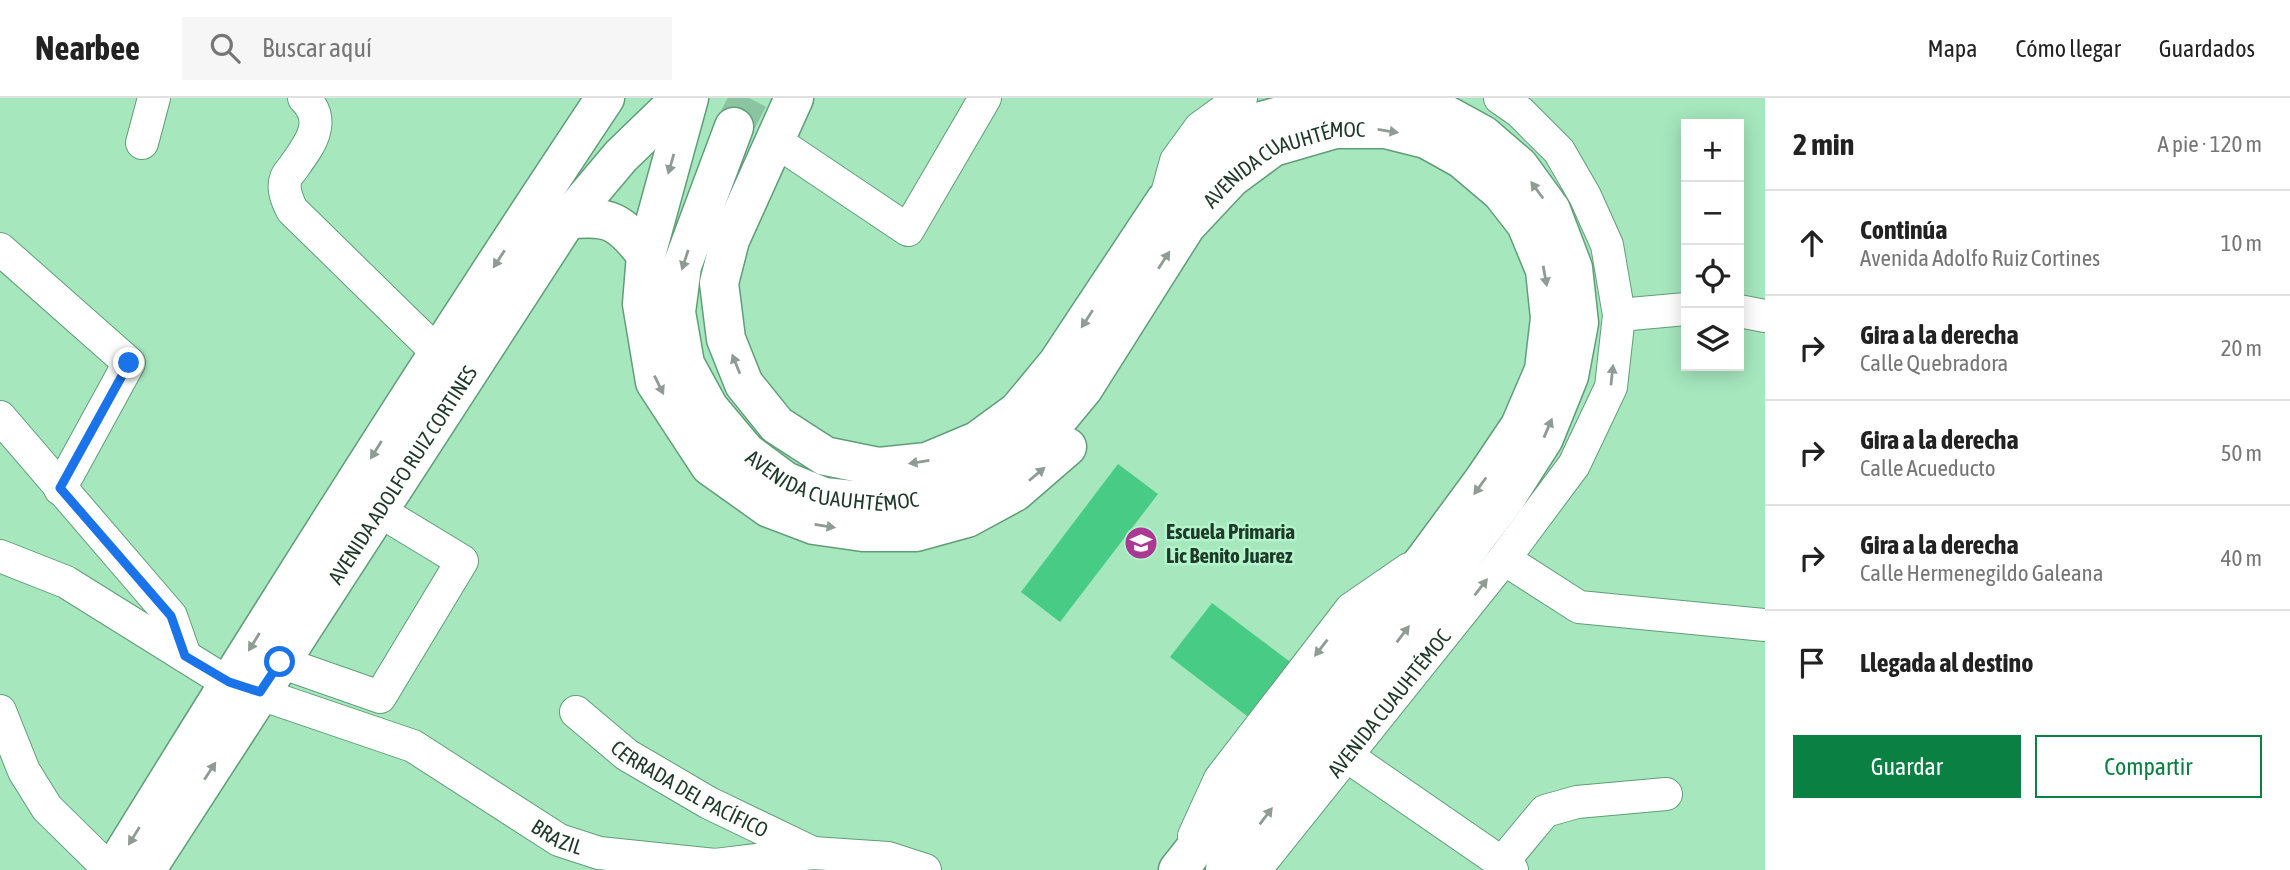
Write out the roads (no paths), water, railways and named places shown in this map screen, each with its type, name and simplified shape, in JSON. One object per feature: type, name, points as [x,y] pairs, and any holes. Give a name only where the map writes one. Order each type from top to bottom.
[{"type":"main road","name":"AVENIDA ADOLFO RUIZ CORTINES","points":[[146,870],[438,353],[605,98]]},
{"type":"main road","name":"AVENIDA ADOLFO RUIZ CORTINES","points":[[111,870],[256,679],[378,510],[567,219],[621,156],[681,98]]},
{"type":"main road","points":[[689,98],[646,255],[642,304],[655,382],[710,466],[769,508],[814,525],[863,533],[916,532],[967,518],[1015,492],[1063,453],[1103,401],[1127,317]]},
{"type":"main road","name":"AVENIDA CUAUHTÉMOC","points":[[794,98],[730,240],[719,283],[726,339],[744,384],[777,425],[825,456],[878,467],[927,462],[977,441],[1018,411],[1056,364],[1165,201],[1215,152],[1261,121],[1336,101],[1396,99],[1441,112],[1483,135],[1519,166],[1551,210],[1573,268],[1579,323],[1569,376],[1544,438],[1506,498],[1225,870]]},
{"type":"main road","name":"AVENIDA CUAUHTÉMOC","points":[[734,127],[682,266],[676,312],[685,364],[709,408],[746,452],[785,481],[824,497],[881,503],[939,496],[995,473],[1045,435],[1083,389],[1186,226],[1231,178],[1273,147],[1335,129],[1385,129],[1426,139],[1462,159],[1501,192],[1526,224],[1545,270],[1550,318],[1544,370],[1520,426],[1427,557],[1178,870]]},
{"type":"main road","points":[[567,219],[596,216],[626,229],[646,255]]},
{"type":"street","points":[[142,143],[154,98]]},
{"type":"street","points":[[304,98],[311,105],[317,120],[313,141],[286,178],[285,195],[292,210],[438,353]]},
{"type":"street","points":[[774,140],[908,230],[985,98]]},
{"type":"street","name":"AVENIDA CUAUHTÉMOC","points":[[1165,201],[1176,160],[1200,128],[1239,98]]},
{"type":"street","name":"AVENIDA CUAUHTÉMOC","points":[[1255,870],[1504,559],[1574,465],[1611,387],[1619,315],[1607,245],[1585,196],[1559,152],[1516,103]]},
{"type":"street","points":[[0,249],[129,363],[60,488]]},
{"type":"street","points":[[1619,315],[1681,309]]},
{"type":"street","points":[[1744,312],[1765,316]]},
{"type":"street","points":[[0,417],[171,616],[185,656]]},
{"type":"street","points":[[0,556],[66,582],[185,656],[256,679],[380,697],[462,561],[378,510]]},
{"type":"street","points":[[1504,559],[1579,607],[1765,625]]},
{"type":"street","name":"BRAZIL","points":[[256,679],[413,746],[559,840],[599,853],[719,868],[813,853],[888,858],[925,870]]},
{"type":"street","points":[[0,712],[24,771],[47,808],[111,870]]},
{"type":"street","name":"CERRADA DEL PACÍFICO","points":[[576,712],[627,755],[709,803],[813,853]]},
{"type":"street","points":[[1347,756],[1506,867],[1545,811],[1577,802],[1666,794]]},
{"type":"tunnel","points":[[734,127],[749,98]]},
{"type":"place","name":"Escuela Primaria Lic Benito Juarez","points":[[1141,543]]}]
